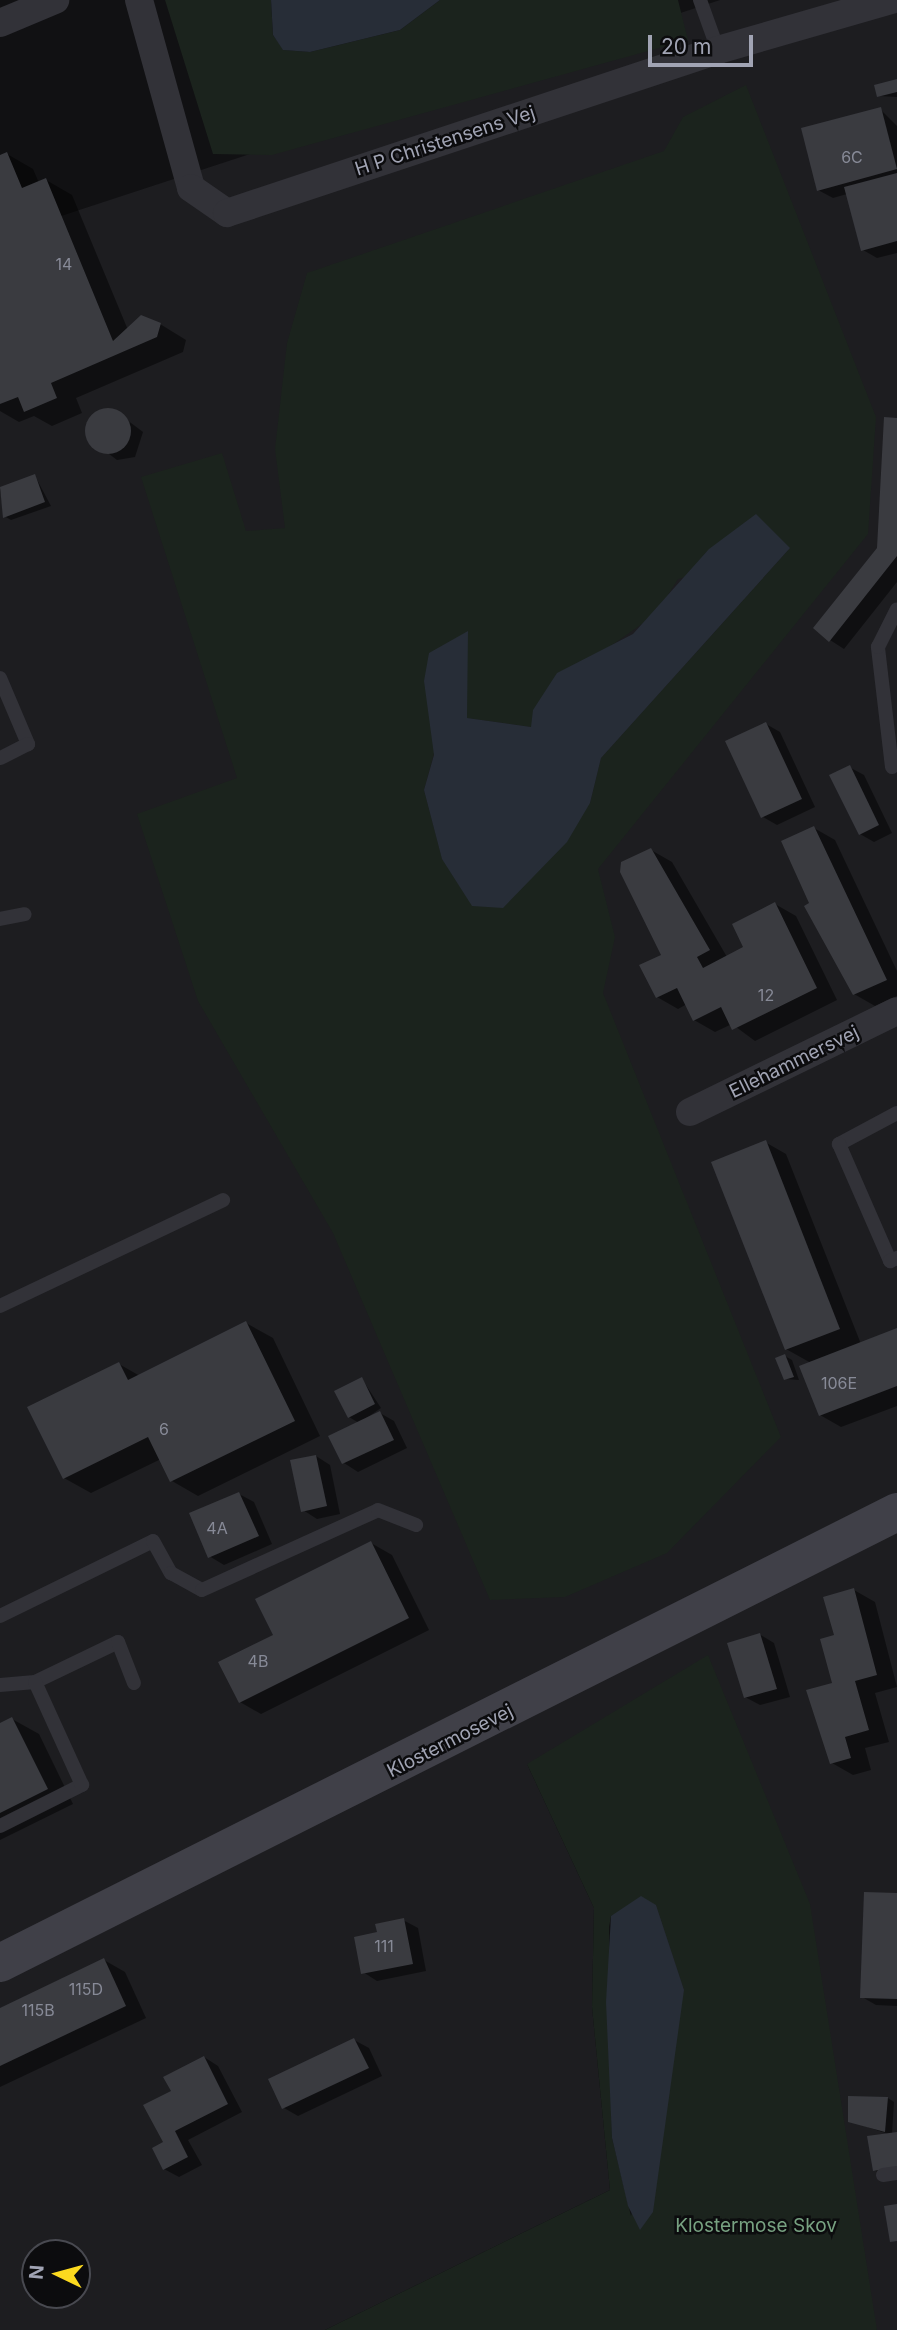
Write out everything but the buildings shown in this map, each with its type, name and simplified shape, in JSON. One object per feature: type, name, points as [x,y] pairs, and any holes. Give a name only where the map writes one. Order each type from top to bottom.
[{"type":"main road","name":"Klostermosevej","points":[[0,1963],[897,1512]]},
{"type":"street","points":[[0,23],[55,0]]},
{"type":"street","name":"H P Christensens Vej","points":[[139,0],[191,188],[227,213],[718,50],[891,0]]},
{"type":"street","name":"Ellehammersvej","points":[[691,1112],[897,1011]]},
{"type":"lane","points":[[700,0],[718,50]]},
{"type":"lane","points":[[892,767],[878,647],[897,609]]},
{"type":"lane","points":[[0,678],[27,744],[0,758]]},
{"type":"lane","points":[[0,919],[25,914]]},
{"type":"lane","points":[[897,1113],[839,1144],[890,1261],[897,1258]]},
{"type":"lane","points":[[0,1306],[223,1200]]},
{"type":"lane","points":[[0,1616],[153,1541],[171,1573],[202,1590],[378,1510],[416,1525]]},
{"type":"lane","points":[[0,1685],[35,1682],[118,1642],[134,1683]]},
{"type":"lane","points":[[0,1826],[82,1785],[35,1682]]},
{"type":"shaded area","points":[[271,0],[440,0],[400,30],[310,52],[283,50],[273,35]]},
{"type":"shaded area","points":[[720,0],[897,0],[897,2330],[877,2330],[527,1764],[594,1908],[592,2007],[610,2190],[325,2330],[0,2330],[0,236]]},
{"type":"shaded area","points":[[756,514],[790,548],[601,758],[590,803],[567,842],[503,908],[472,906],[442,859],[424,790],[434,755],[424,681],[429,653],[468,631],[467,718],[531,727],[533,710],[557,673],[633,634],[709,549]]},
{"type":"shaded area","points":[[641,1896],[656,1905],[684,1990],[653,2212],[640,2230],[628,2206],[612,2138],[606,2002],[611,1916]]},
{"type":"green space","points":[[165,0],[271,0],[273,35],[284,50],[310,52],[400,30],[440,0],[678,0],[688,40],[272,155],[213,154]]},
{"type":"green space","points":[[746,85],[876,417],[868,534],[598,869],[615,937],[603,993],[781,1437],[667,1553],[565,1597],[490,1600],[333,1233],[198,1001],[137,814],[237,778],[141,477],[222,453],[246,531],[285,528],[275,449],[287,343],[307,273],[664,151],[683,117]],"holes":[[[790,548],[601,758],[590,803],[472,905],[442,858],[424,790],[467,632],[467,718],[531,727],[598,655],[656,614],[678,579]]]},
{"type":"green space","name":"Klostermose Skov","points":[[708,1655],[810,1904],[877,2330],[325,2330],[610,2190],[592,2007],[594,1908],[527,1764]],"holes":[[[656,1905],[684,1990],[631,2216],[612,2138],[611,1916]]]}]
